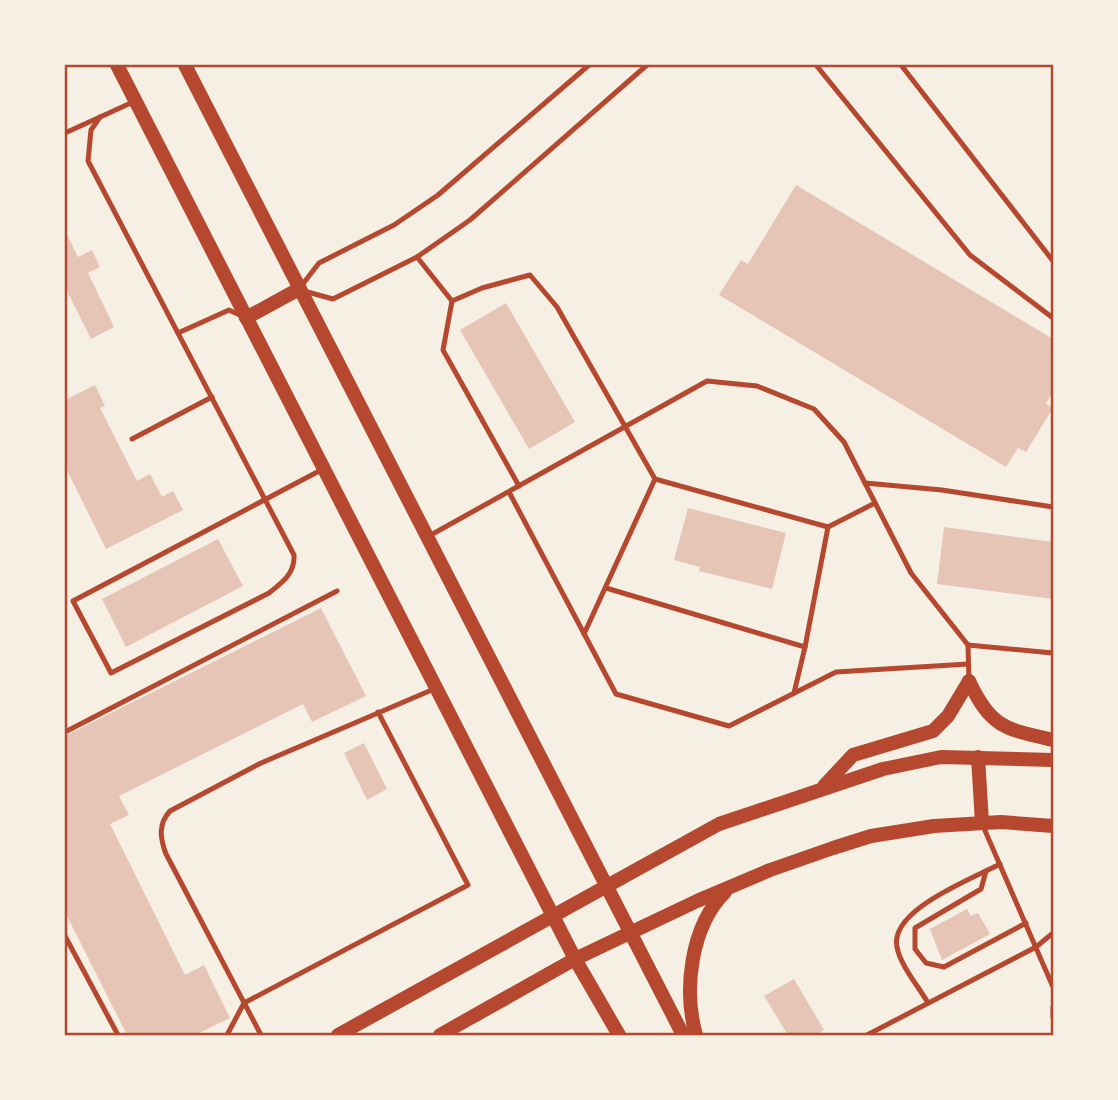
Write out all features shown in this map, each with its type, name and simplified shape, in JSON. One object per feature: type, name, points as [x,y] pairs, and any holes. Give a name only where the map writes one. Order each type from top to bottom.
[{"type":"main road","points":[[117,65],[575,960],[619,1035]]},
{"type":"main road","points":[[185,65],[629,935],[683,1035]]},
{"type":"main road","points":[[246,318],[299,289]]},
{"type":"main road","points":[[823,787],[853,755],[933,731],[947,716],[969,681],[994,722],[1017,732],[1053,740]]},
{"type":"main road","points":[[338,1035],[606,889],[719,824],[823,787],[883,769],[941,757],[1053,760]]},
{"type":"main road","points":[[978,757],[982,823]]},
{"type":"main road","points":[[440,1035],[575,960],[770,870],[871,836],[934,826],[982,823],[1053,827]]},
{"type":"main road","points":[[696,1035],[691,995],[695,950],[703,920],[729,887]]},
{"type":"lane","points":[[589,65],[438,195],[394,225],[319,263],[299,289],[333,299],[416,257],[470,220],[647,65]]},
{"type":"lane","points":[[816,65],[970,255],[1053,318]]},
{"type":"lane","points":[[901,65],[1053,261]]},
{"type":"lane","points":[[65,133],[136,100]]},
{"type":"lane","points":[[100,117],[91,130],[88,161],[212,397],[265,499],[294,555],[295,565],[287,579],[270,593],[111,673],[73,601],[265,499],[323,469]]},
{"type":"lane","points":[[416,257],[452,301],[443,350],[519,486]]},
{"type":"lane","points":[[452,301],[482,288],[530,275],[557,307],[655,479],[828,527],[875,503]]},
{"type":"lane","points":[[178,333],[229,310],[246,318]]},
{"type":"lane","points":[[426,538],[707,382],[757,386],[814,409],[844,442],[911,573],[968,645],[969,681]]},
{"type":"lane","points":[[132,439],[212,397]]},
{"type":"lane","points":[[584,634],[655,479]]},
{"type":"lane","points":[[865,483],[942,490],[1053,507]]},
{"type":"lane","points":[[509,492],[616,694],[729,726],[836,672],[968,664]]},
{"type":"lane","points":[[794,693],[828,527]]},
{"type":"lane","points":[[606,588],[805,647]]},
{"type":"lane","points":[[65,732],[337,591]]},
{"type":"lane","points":[[968,645],[1053,653]]},
{"type":"lane","points":[[261,1035],[166,854],[161,831],[164,818],[170,811],[261,763],[436,688]]},
{"type":"lane","points":[[227,1035],[244,1003],[468,885],[378,712]]},
{"type":"lane","points":[[982,823],[1053,987]]},
{"type":"lane","points":[[928,1003],[897,949],[896,934],[904,918],[999,864]]},
{"type":"lane","points":[[986,871],[981,889],[915,928],[915,949],[926,963],[944,967],[1026,923]]},
{"type":"lane","points":[[867,1035],[1036,947],[1053,933]]},
{"type":"lane","points":[[65,936],[118,1035]]},
{"type":"lane","points":[[1053,1007],[1053,1016]]},
{"type":"building","points":[[796,185],[1053,339],[1053,391],[1046,404],[1053,408],[1026,452],[1018,448],[1006,467],[719,295],[741,260],[748,264]]},
{"type":"building","points":[[65,230],[78,257],[92,250],[100,267],[88,273],[114,327],[91,339],[65,287]]},
{"type":"building","points":[[506,303],[575,422],[529,449],[460,330]]},
{"type":"building","points":[[95,385],[105,406],[100,408],[137,481],[150,474],[162,497],[173,491],[183,510],[106,549],[65,466],[65,400]]},
{"type":"building","points":[[688,508],[786,533],[772,589],[699,571],[700,567],[674,560]]},
{"type":"building","points":[[944,527],[1053,542],[1053,599],[937,584]]},
{"type":"building","points":[[218,539],[243,586],[126,647],[102,599]]},
{"type":"building","points":[[321,608],[366,696],[312,722],[303,704],[119,796],[129,815],[110,824],[185,975],[204,965],[230,1018],[195,1035],[127,1035],[65,912],[65,736]]},
{"type":"building","points":[[364,743],[387,789],[367,800],[344,753]]},
{"type":"building","points":[[967,909],[971,916],[978,913],[990,934],[942,960],[930,929]]},
{"type":"building","points":[[794,979],[824,1030],[816,1035],[788,1035],[764,996]]}]
